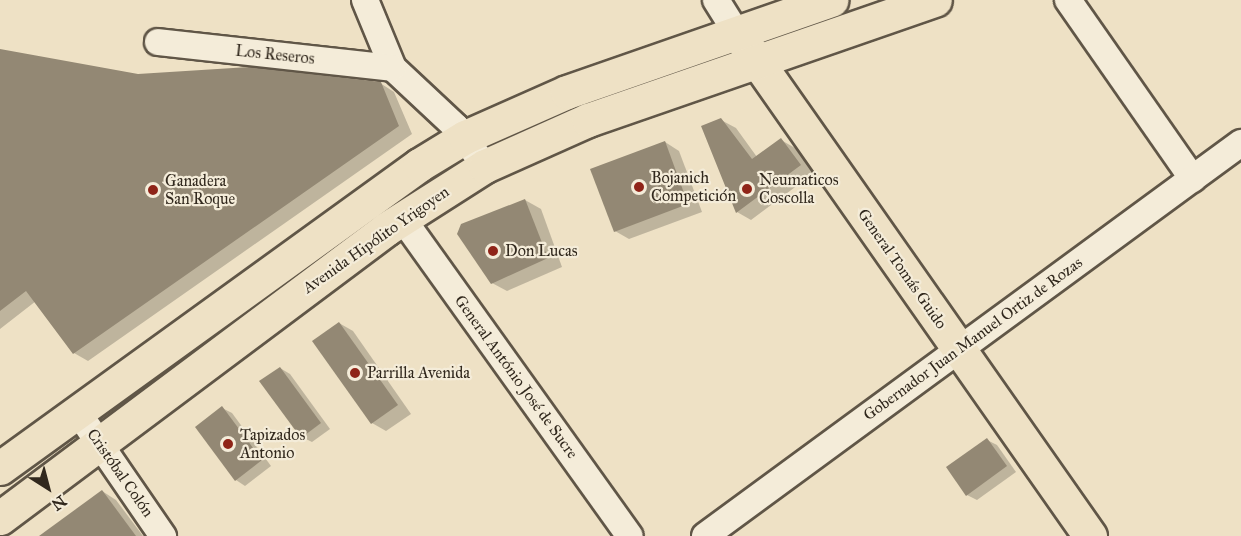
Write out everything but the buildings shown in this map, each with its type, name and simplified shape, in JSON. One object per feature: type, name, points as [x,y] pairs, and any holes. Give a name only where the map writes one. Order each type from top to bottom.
[{"type":"main road","points":[[0,468],[419,165],[465,137],[567,92],[831,0]]},
{"type":"main road","name":"Avenida Hipólito Yrigoyen","points":[[0,518],[402,218],[485,166],[588,120],[935,0]]},
{"type":"main road","name":"General Tomás Guido","points":[[737,33],[1090,536]]},
{"type":"street","points":[[365,0],[393,68],[465,137],[485,166]]},
{"type":"street","name":"General Tomás Guido","points":[[716,0],[737,33]]},
{"type":"street","points":[[1068,0],[1192,179]]},
{"type":"street","name":"Los Reseros","points":[[158,42],[393,68]]},
{"type":"street","name":"Gobernador Juan Manuel Ortiz de Rozas","points":[[705,536],[1241,143]]},
{"type":"street","name":"General António José de Sucre","points":[[402,218],[630,536]]},
{"type":"street","name":"Cristóbal Colón","points":[[77,411],[163,536]]},
{"type":"shaded area","points":[[368,214],[373,221],[129,403],[124,396]]},
{"type":"place","name":"Bojanich Competición","points":[[639,187]]},
{"type":"place","name":"Neumaticos Coscolla","points":[[747,189]]},
{"type":"place","name":"Ganadera San Roque","points":[[153,190]]},
{"type":"place","name":"Don Lucas","points":[[493,251]]},
{"type":"place","name":"Parrilla Avenida","points":[[355,373]]},
{"type":"place","name":"Tapizados Antonio","points":[[228,444]]}]
